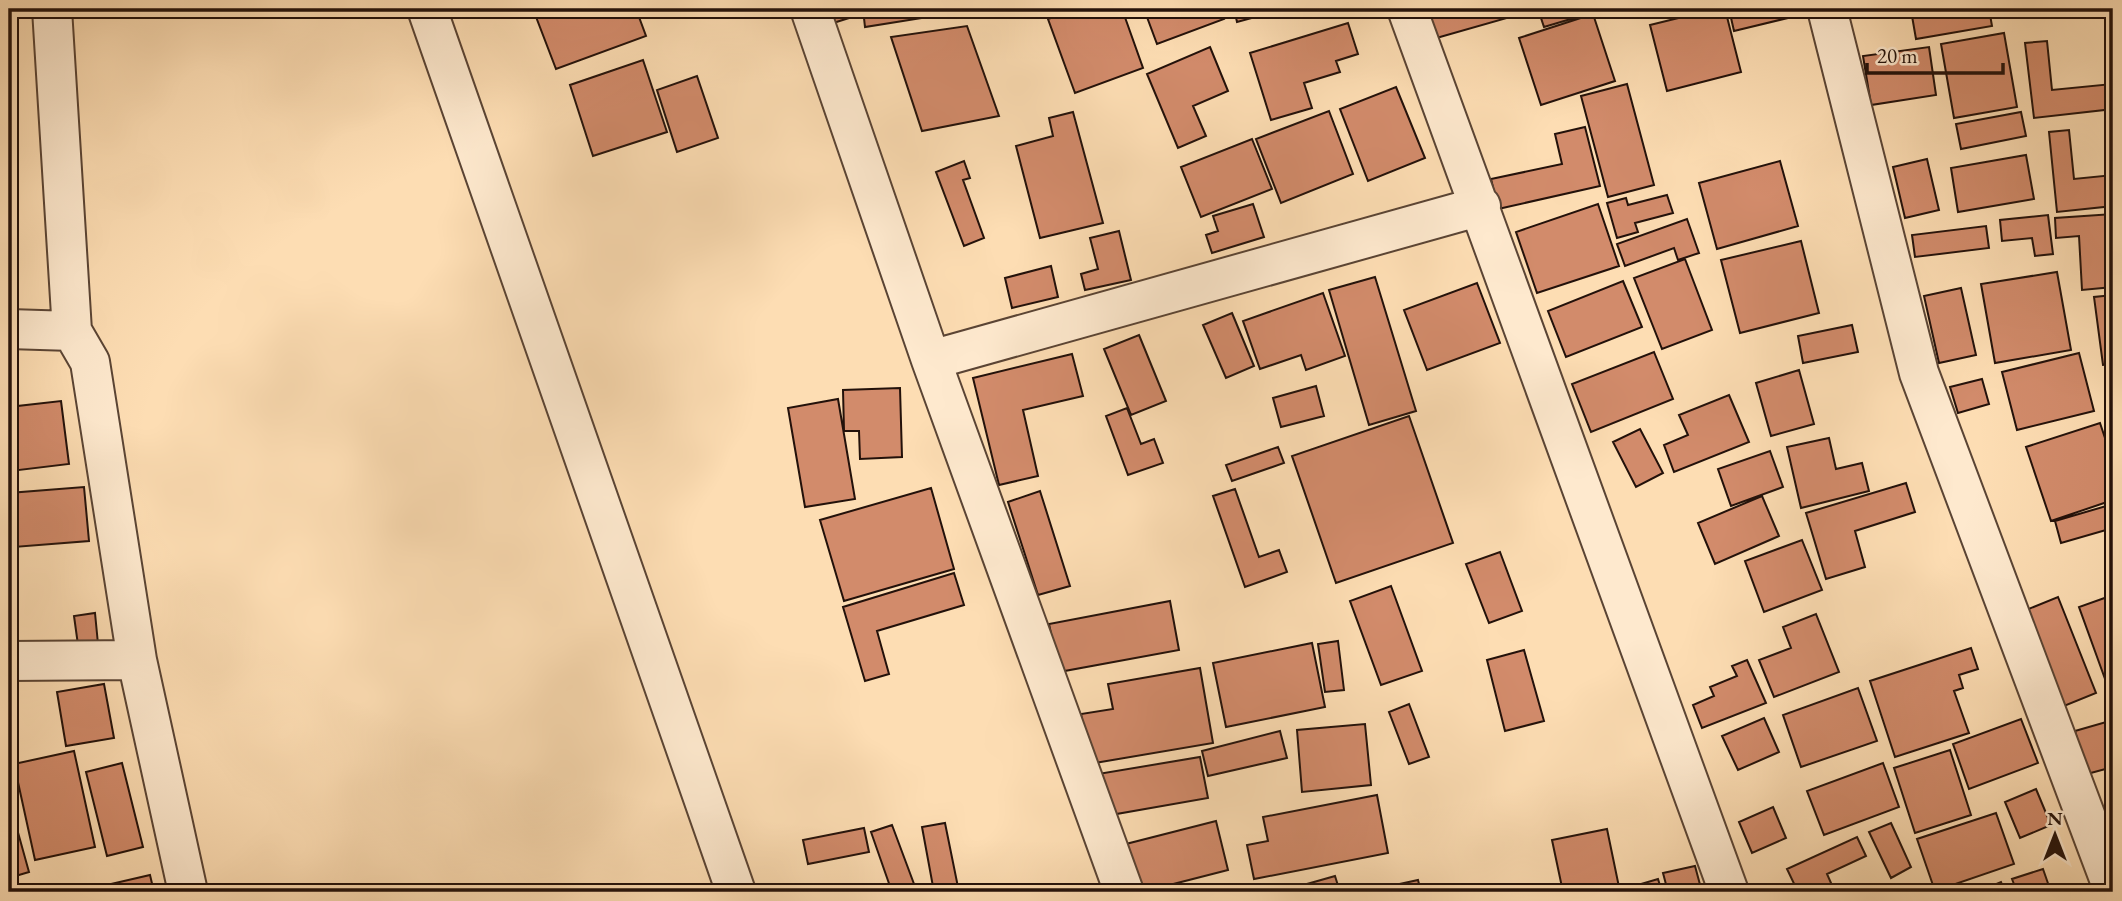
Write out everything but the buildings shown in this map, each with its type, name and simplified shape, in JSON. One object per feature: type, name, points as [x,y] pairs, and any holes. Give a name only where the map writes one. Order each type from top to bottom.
[{"type":"street","points":[[52,9],[72,331],[90,362],[137,660],[188,892]]},
{"type":"street","points":[[427,9],[736,892]]},
{"type":"street","points":[[810,9],[931,360],[1124,892]]},
{"type":"street","points":[[1407,9],[1730,892]]},
{"type":"street","points":[[1827,9],[1919,373],[2113,890]]},
{"type":"street","points":[[931,360],[1481,206]]},
{"type":"street","points":[[9,329],[72,331]]},
{"type":"street","points":[[9,661],[137,660]]}]
